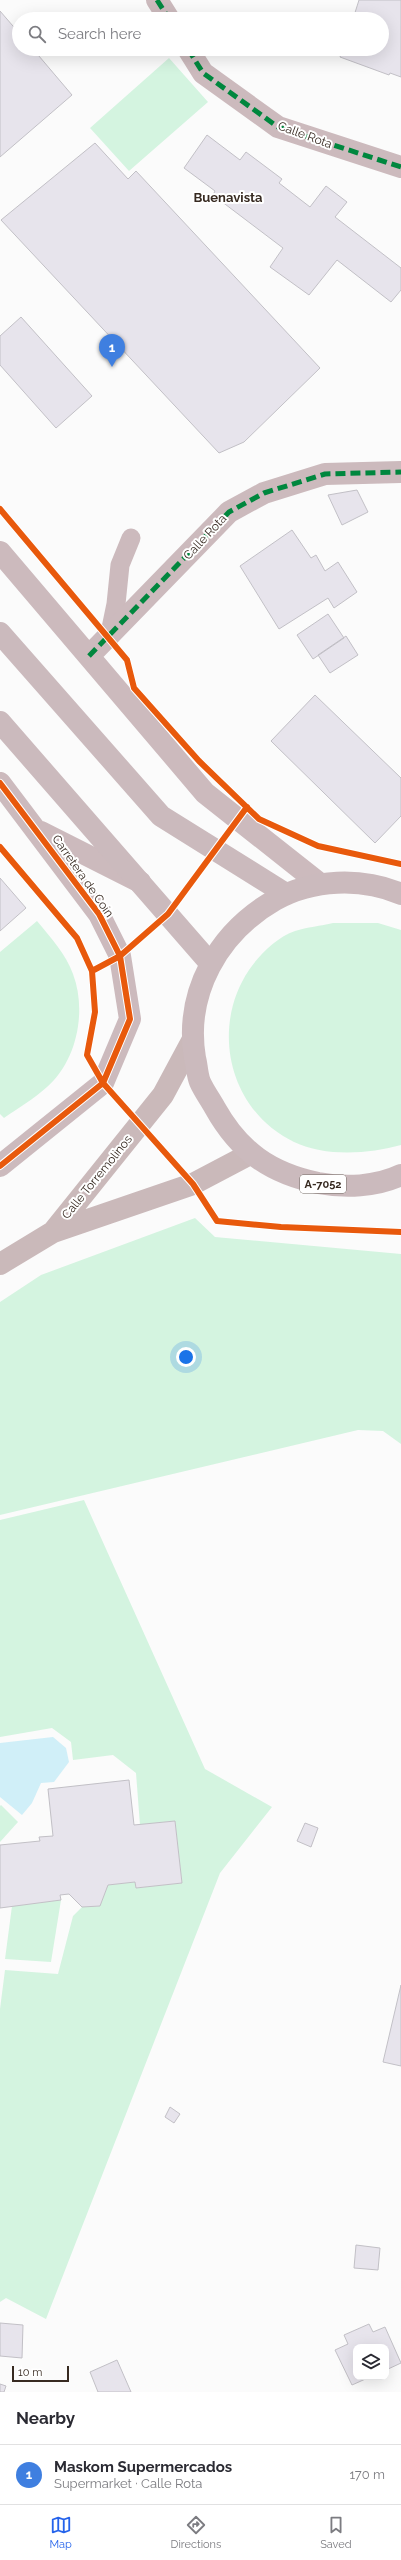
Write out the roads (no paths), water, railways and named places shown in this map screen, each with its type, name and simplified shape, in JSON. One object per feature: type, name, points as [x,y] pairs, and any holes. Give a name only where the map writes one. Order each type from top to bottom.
[{"type":"main road","points":[[0,633],[161,816],[286,894]]},
{"type":"main road","name":"Carretera de Coín","points":[[0,722],[210,963]]},
{"type":"main road","name":"A-7052","points":[[401,894],[389,888],[355,882],[320,884],[286,894],[256,911],[230,934],[210,963],[196,1001],[192,1041],[200,1081],[222,1120],[250,1154],[292,1178],[340,1187],[388,1181],[401,1176]]},
{"type":"main road","name":"Calle Torremolinos","points":[[52,1232],[163,1095],[192,1041]]},
{"type":"main road","name":"Calle Torremolinos","points":[[0,1264],[52,1232],[193,1184],[250,1154]]},
{"type":"street","points":[[157,0],[165,12]]},
{"type":"street","name":"Calle Rota","points":[[192,56],[203,73],[278,127],[401,167]]},
{"type":"street","name":"Calle Rota","points":[[89,656],[109,638],[229,512],[264,492],[325,474],[401,472]]},
{"type":"street","points":[[0,552],[204,793],[320,884]]},
{"type":"street","name":"Carretera de Coín","points":[[0,783],[100,914],[120,956],[130,1018],[103,1082],[0,1165]]},
{"type":"street","name":"Carretera de Coín","points":[[36,829],[140,882]]},
{"type":"lane","points":[[109,638],[116,604],[120,565],[130,538]]},
{"type":"water","points":[[53,1737],[66,1748],[69,1762],[54,1782],[41,1783],[32,1803],[22,1815],[0,1797],[0,1743]]},
{"type":"place","name":"Maskom Supermercados","points":[[112,367]]},
{"type":"district","name":"Buenavista","points":[[228,197]]}]
